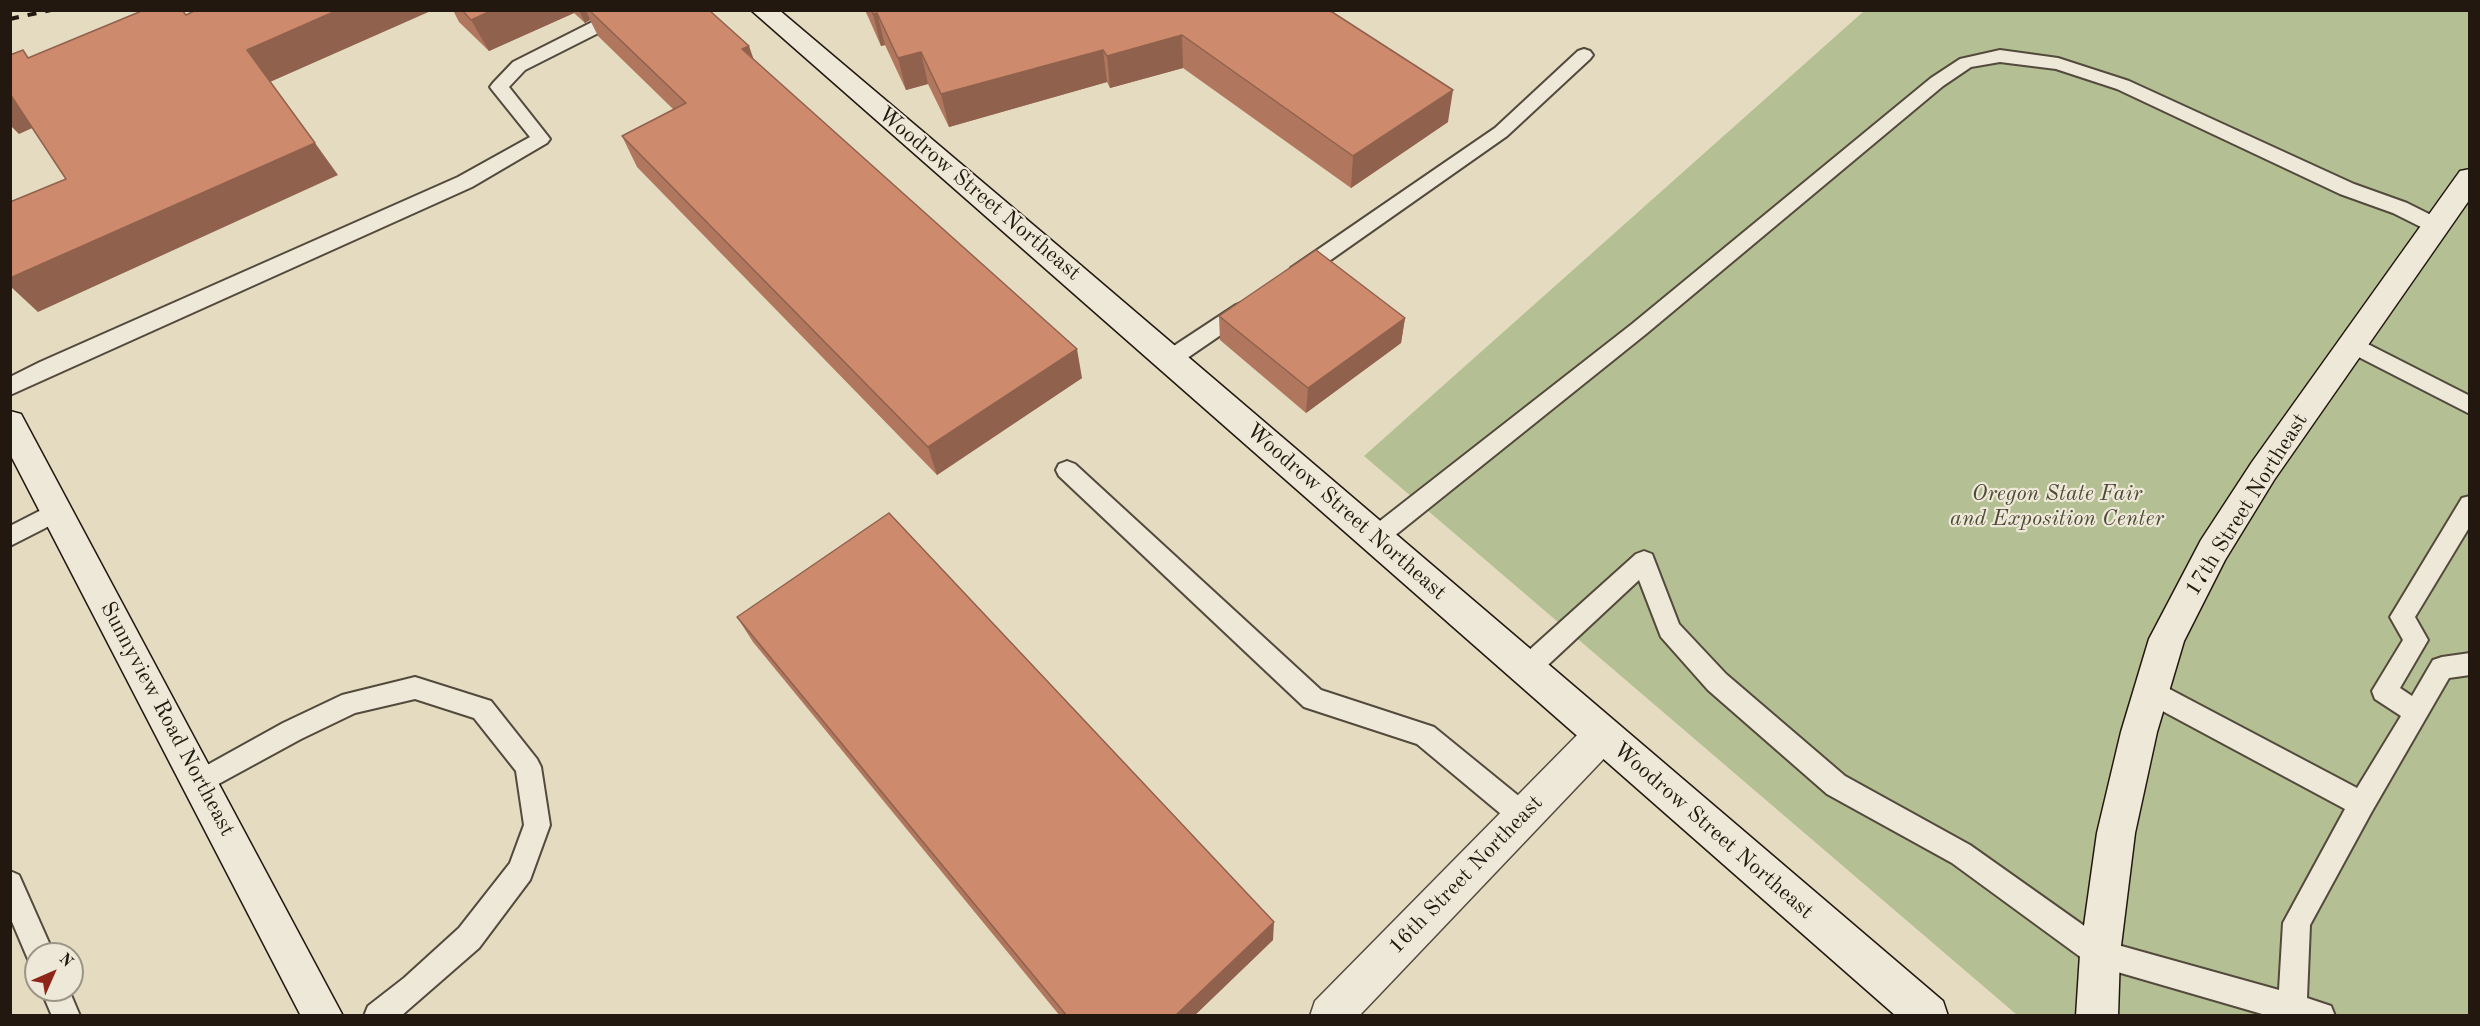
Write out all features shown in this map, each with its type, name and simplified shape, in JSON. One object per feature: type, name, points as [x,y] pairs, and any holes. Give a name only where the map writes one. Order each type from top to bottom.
[{"type":"street","name":"Woodrow Street Northeast","points":[[763,10],[1170,359],[1928,1016]]},
{"type":"street","name":"17th Street Northeast","points":[[2097,1016],[2100,954],[2116,832],[2139,732],[2167,639],[2213,550],[2263,471],[2469,178]]},
{"type":"street","name":"Sunnyview Road Northeast","points":[[10,423],[323,1016]]},
{"type":"street","name":"16th Street Northeast","points":[[1330,1016],[1522,815],[1602,735]]},
{"type":"lane","points":[[10,387],[47,368],[465,182],[541,139],[499,87],[519,66],[630,10]]},
{"type":"lane","points":[[1279,286],[1502,132],[1584,55]]},
{"type":"lane","points":[[1375,538],[1639,329],[1937,82],[1966,63],[2000,56],[2058,64],[2122,85],[2347,189],[2400,208],[2436,225]]},
{"type":"lane","points":[[1170,359],[1259,299]]},
{"type":"lane","points":[[2352,344],[2469,406]]},
{"type":"lane","points":[[1067,470],[1313,699],[1425,735],[1522,815]]},
{"type":"lane","points":[[2416,712],[2384,691],[2416,640],[2402,617],[2469,505]]},
{"type":"lane","points":[[10,537],[57,511]]},
{"type":"lane","points":[[1526,669],[1644,561],[1668,630],[1717,682],[1836,785],[1961,854],[2100,954],[2321,1016]]},
{"type":"lane","points":[[2292,1008],[2297,923],[2362,804],[2442,668],[2469,664]]},
{"type":"lane","points":[[200,782],[292,731],[351,703],[415,688],[482,709],[528,767],[537,825],[521,871],[469,938],[414,988],[378,1016]]},
{"type":"lane","points":[[2151,692],[2362,804]]},
{"type":"lane","points":[[10,884],[35,942]]},
{"type":"lane","points":[[60,1002],[66,1016]]},
{"type":"green space","name":"Oregon State Fair and Exposition Center","points":[[1864,11],[2469,11],[2469,1015],[2017,1015],[1364,456]]},
{"type":"building","points":[[144,10],[182,10],[186,15],[196,10],[338,10],[247,50],[315,143],[10,278],[10,202],[66,179],[10,94],[10,55],[23,50],[28,58]]},
{"type":"building","points":[[462,10],[493,10],[471,20]]},
{"type":"building","points":[[589,10],[709,10],[749,46],[742,49],[1077,349],[928,447],[622,136],[686,103]]},
{"type":"building","points":[[872,10],[1329,10],[1453,90],[1353,156],[1182,35],[1107,56],[1103,50],[941,94],[921,52],[898,58],[877,13],[873,14]]},
{"type":"building","points":[[1316,250],[1405,318],[1308,388],[1219,316]]},
{"type":"building","points":[[889,513],[1274,922],[1175,1016],[1067,1016],[737,617]]},
{"type":"railway","points":[[10,19],[51,10]]}]
